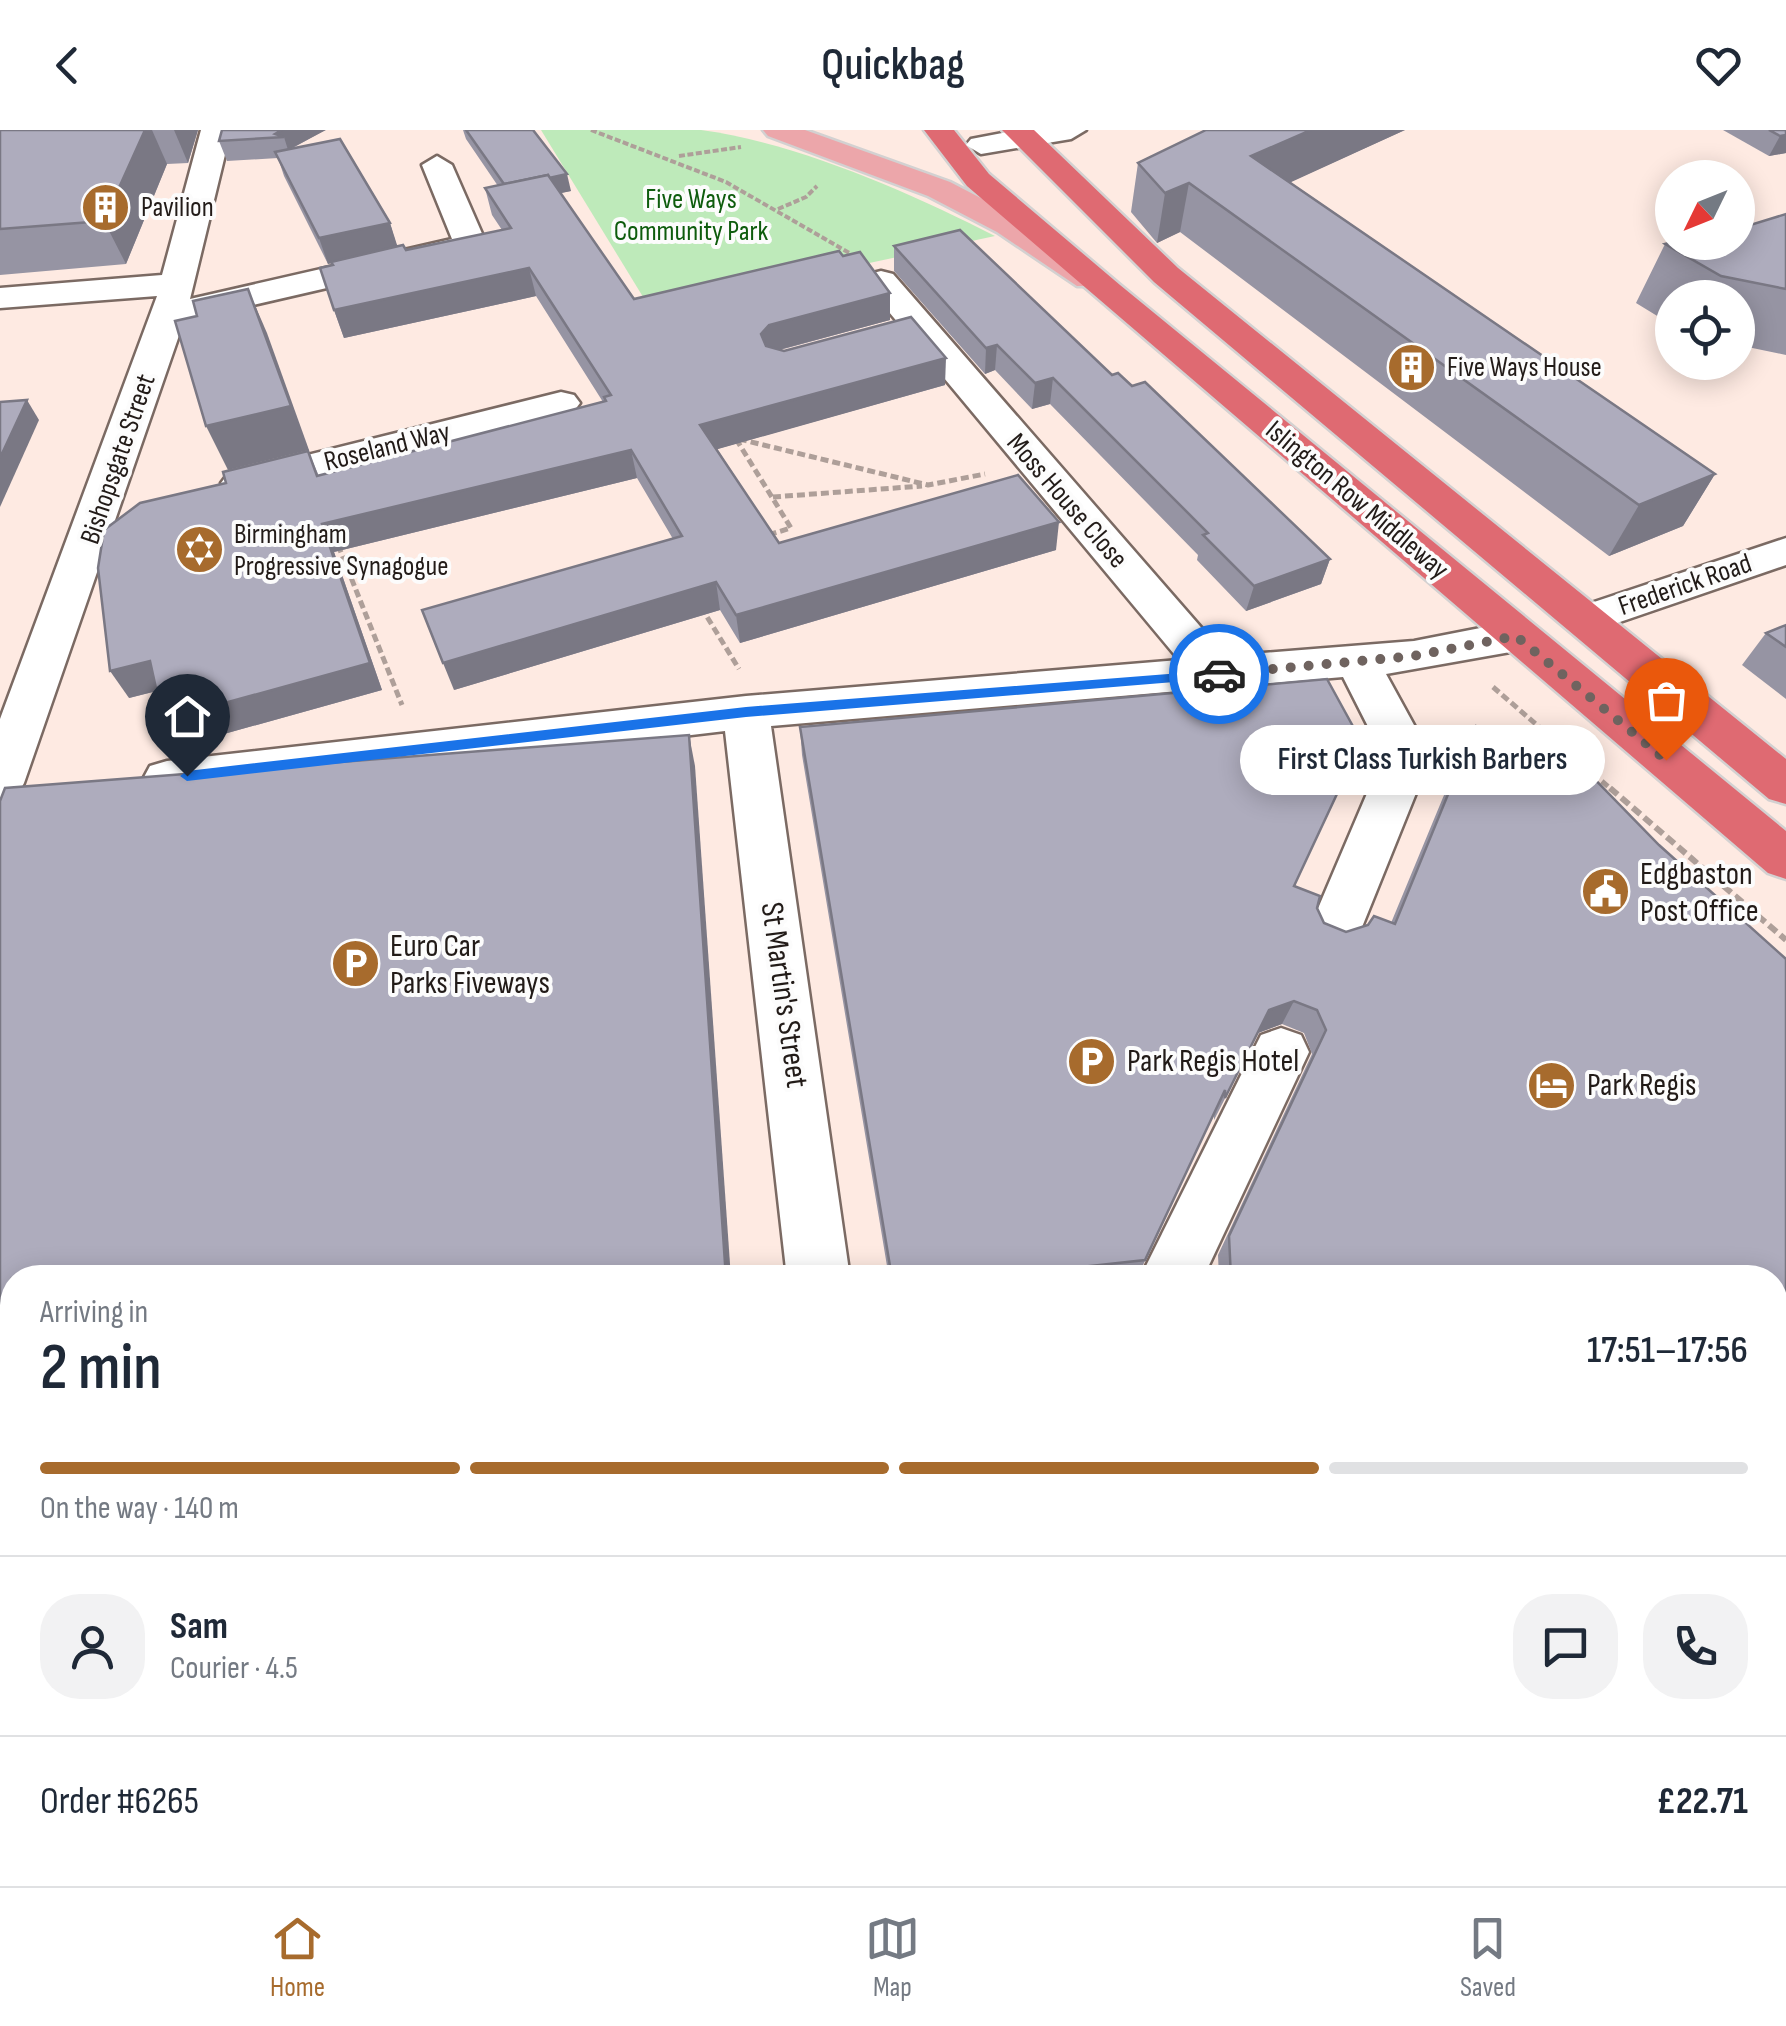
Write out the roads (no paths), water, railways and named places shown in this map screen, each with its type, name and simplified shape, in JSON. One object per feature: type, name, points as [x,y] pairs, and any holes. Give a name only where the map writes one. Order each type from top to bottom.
[{"type":"highway","name":"Islington Row Middleway","points":[[1021,134],[1166,276],[1786,786]]},
{"type":"highway","name":"Islington Row Middleway","points":[[960,139],[978,180],[1786,859]]},
{"type":"main road","points":[[778,130],[940,190],[1008,224],[1108,292]]},
{"type":"main road","points":[[789,130],[883,149],[960,139]]},
{"type":"main road","points":[[830,130],[865,130]]},
{"type":"street","name":"Bishopsgate Street","points":[[0,783],[114,514],[216,130]]},
{"type":"street","points":[[960,139],[1070,130]]},
{"type":"street","points":[[0,298],[173,299],[471,245],[436,165]]},
{"type":"street","name":"Moss House Close","points":[[881,281],[899,332],[1035,463],[1216,674]]},
{"type":"street","name":"Roseland Way","points":[[202,493],[561,403]]},
{"type":"street","name":"Frederick Road","points":[[1585,620],[1786,551]]},
{"type":"street","points":[[129,783],[755,711],[1414,656],[1516,636]]},
{"type":"street","points":[[1334,932],[1407,756],[1356,660]]},
{"type":"street","name":"St Martin's Street","points":[[755,711],[819,1265]]},
{"type":"street","points":[[0,795],[51,793]]},
{"type":"street","points":[[1177,1265],[1281,1052]]},
{"type":"place","name":"Pavilion","points":[[106,207]]},
{"type":"place","name":"Five Ways House","points":[[1412,367]]},
{"type":"place","name":"Birmingham Progressive Synagogue","points":[[199,550]]},
{"type":"place","name":"First Class Turkish Barbers","points":[[1666,760]]},
{"type":"place","name":"Edgbaston Post Office","points":[[1605,892]]},
{"type":"place","name":"Euro Car Parks Fiveways","points":[[355,964]]},
{"type":"place","name":"Park Regis Hotel","points":[[1092,1061]]},
{"type":"place","name":"Park Regis","points":[[1552,1085]]},
{"type":"park label","name":"Five Ways Community Park","points":[[691,215]]}]
